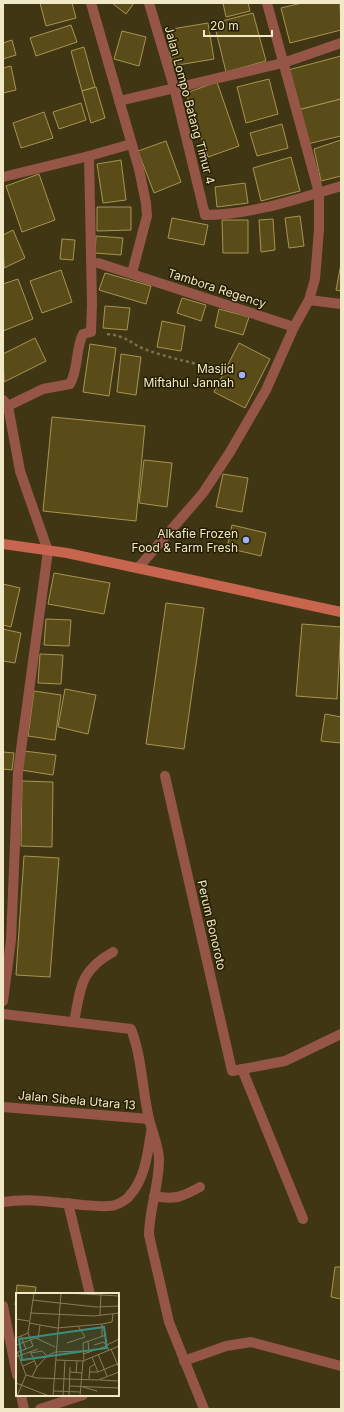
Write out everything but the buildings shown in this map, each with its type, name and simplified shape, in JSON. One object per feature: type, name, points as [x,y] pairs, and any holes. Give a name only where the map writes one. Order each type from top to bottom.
[{"type":"main road","points":[[3,544],[67,553],[341,612]]},
{"type":"street","points":[[91,3],[139,169],[146,203],[147,216],[132,273]]},
{"type":"street","name":"Jalan Lompo Batang Timur 4","points":[[149,3],[174,87],[205,215],[223,215],[252,211],[319,193]]},
{"type":"street","points":[[134,568],[203,493],[230,452],[266,390],[294,327],[309,300],[316,279],[318,259],[319,193],[267,3]]},
{"type":"street","points":[[119,101],[174,87],[283,63],[341,43]]},
{"type":"street","points":[[3,177],[131,144]]},
{"type":"street","points":[[3,1001],[12,940],[18,772],[48,551],[20,471],[5,403],[43,389],[70,384],[75,375],[80,341],[83,334],[91,332],[92,304],[89,156]]},
{"type":"street","points":[[319,193],[341,186]]},
{"type":"street","name":"Tambora Regency","points":[[98,263],[294,327]]},
{"type":"street","points":[[309,300],[341,304]]},
{"type":"street","name":"Perum Bonoroto","points":[[165,776],[232,1071],[242,1069]]},
{"type":"street","points":[[74,1022],[81,988],[88,971],[100,960],[113,952]]},
{"type":"street","points":[[3,1014],[131,1029],[137,1050],[159,1159],[148,1235],[163,1304],[204,1409]]},
{"type":"street","points":[[303,1219],[242,1069],[285,1061],[341,1034]]},
{"type":"street","name":"Jalan Sibela Utara 13","points":[[3,1106],[151,1123]]},
{"type":"street","points":[[3,1202],[33,1200],[116,1206],[130,1196],[138,1182],[146,1159],[151,1123]]},
{"type":"street","points":[[154,1196],[168,1199],[179,1198],[200,1188]]},
{"type":"street","points":[[68,1203],[90,1293]]},
{"type":"street","points":[[3,1306],[16,1370]]},
{"type":"street","points":[[184,1361],[226,1346],[244,1342],[341,1366]]},
{"type":"street","points":[[21,1396],[24,1409]]},
{"type":"street","points":[[40,1409],[80,1396]]},
{"type":"path","points":[[91,332],[118,335],[128,339],[145,350],[225,371]]},
{"type":"place","name":"Masjid Miftahul Jannah","points":[[242,375]]},
{"type":"place","name":"Alkafie Frozen Food & Farm Fresh","points":[[246,540]]}]
